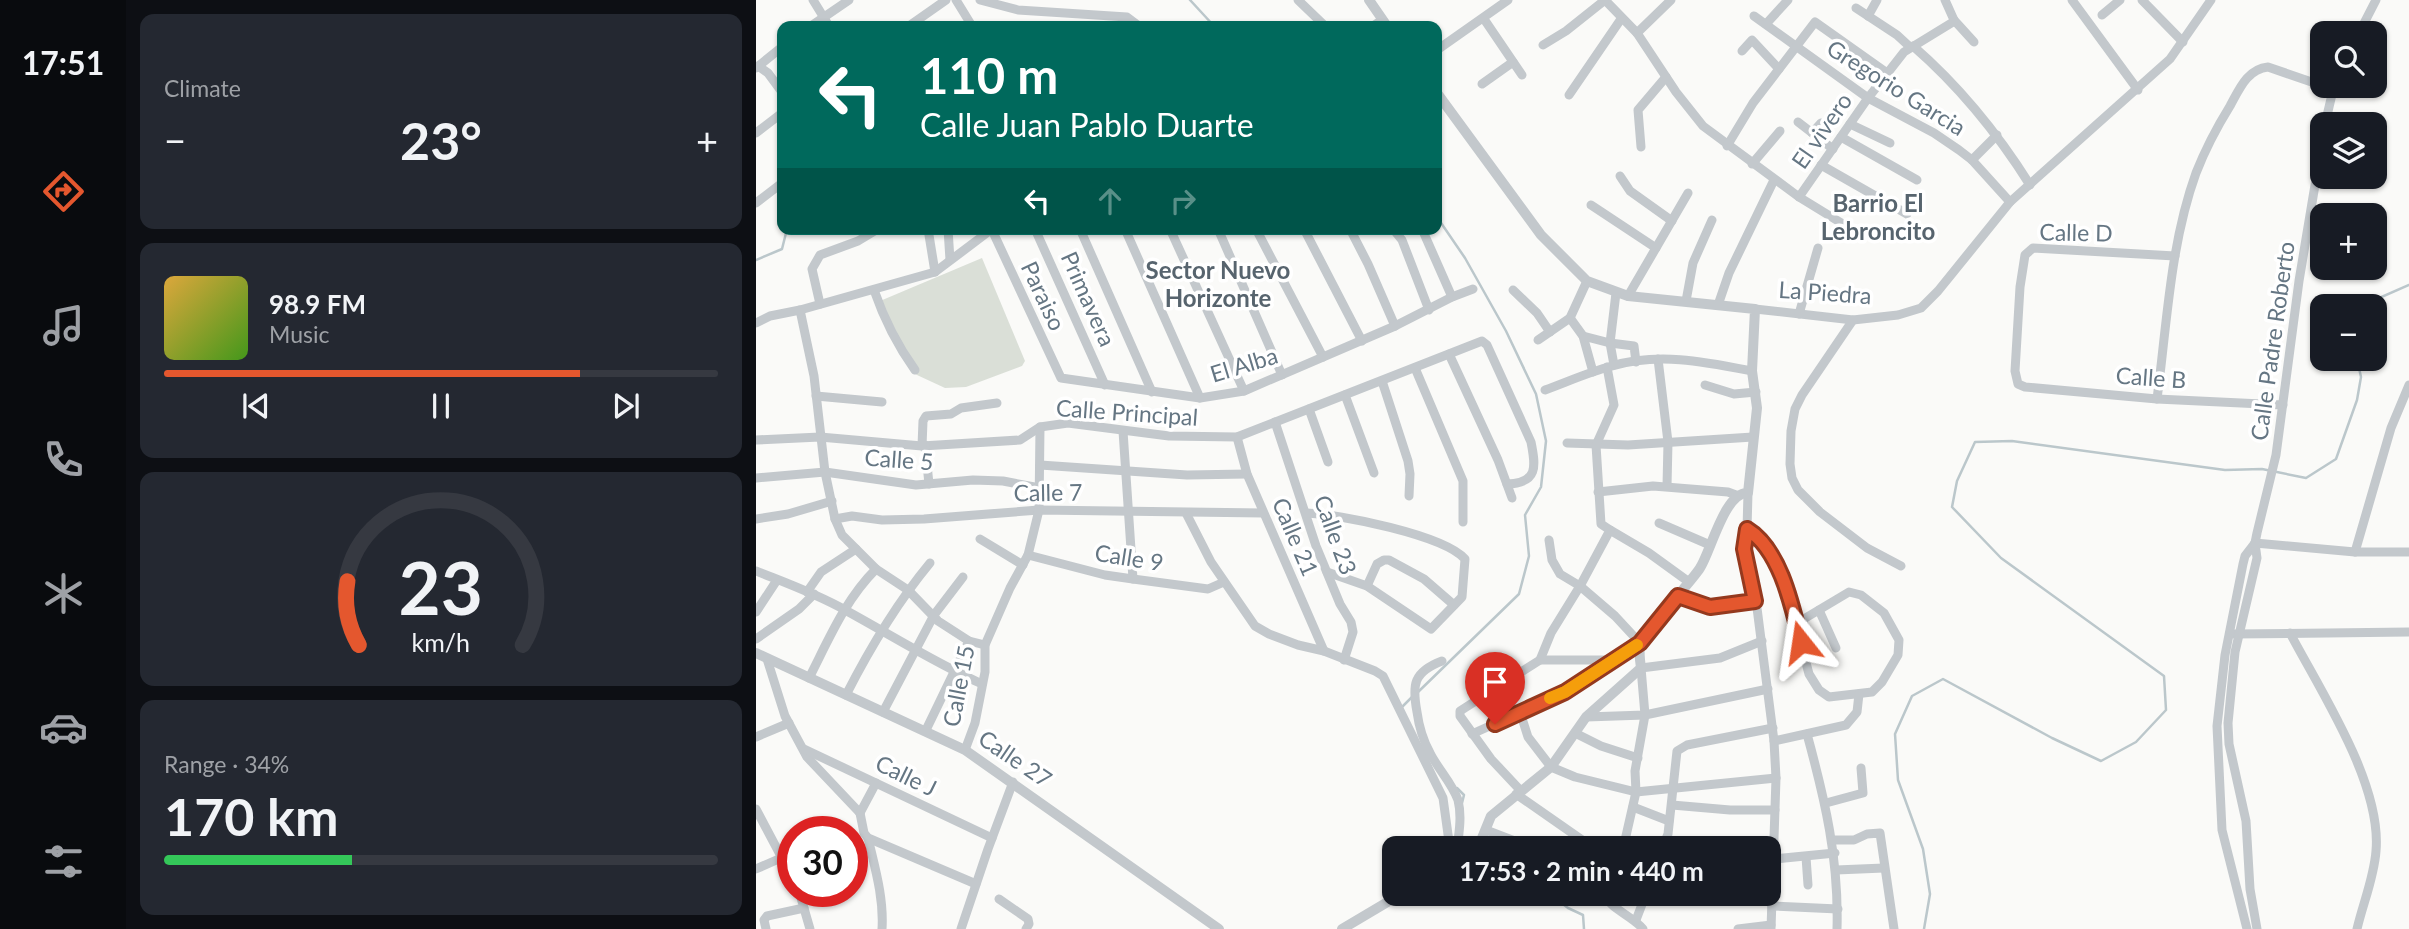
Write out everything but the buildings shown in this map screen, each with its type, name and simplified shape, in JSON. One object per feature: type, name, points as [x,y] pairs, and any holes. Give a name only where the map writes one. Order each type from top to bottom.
[{"type":"street","points":[[813,0],[826,21]]},
{"type":"street","points":[[818,21],[849,0]]},
{"type":"street","points":[[916,21],[946,0]]},
{"type":"street","points":[[956,0],[969,21]]},
{"type":"street","points":[[980,0],[1018,10],[1127,17],[1132,21]]},
{"type":"street","points":[[1298,0],[1320,21]]},
{"type":"street","points":[[1369,0],[1380,21]]},
{"type":"street","points":[[1442,47],[1508,0]]},
{"type":"street","points":[[1543,45],[1566,31],[1605,0],[1637,33],[1695,118],[1727,146],[1774,180],[1856,232]]},
{"type":"street","points":[[1637,33],[1671,0]]},
{"type":"street","points":[[1766,24],[1788,0]]},
{"type":"street","points":[[1868,16],[1877,0]]},
{"type":"street","points":[[1945,0],[1954,20],[1974,42]]},
{"type":"street","points":[[2072,0],[2138,90]]},
{"type":"street","points":[[2102,15],[2120,0]]},
{"type":"street","points":[[2142,0],[2183,42]]},
{"type":"street","name":"La Piedra","points":[[1442,101],[1541,235],[1587,281],[1628,296],[1853,320],[1898,315],[1927,303],[2010,202],[2170,59],[2211,0]]},
{"type":"street","points":[[2365,21],[2375,0]]},
{"type":"street","points":[[1856,8],[1911,46],[1941,71],[1997,135],[2030,185]]},
{"type":"street","name":"Gregorio Garcia","points":[[1754,16],[1868,98],[1934,133],[1972,160],[2010,202]]},
{"type":"street","points":[[1484,19],[1522,75]]},
{"type":"street","points":[[1569,95],[1621,19]]},
{"type":"street","name":"El vivero","points":[[1799,197],[1887,73],[1911,46],[1954,20]]},
{"type":"street","points":[[1727,146],[1754,103],[1814,23],[1817,22],[1887,73]]},
{"type":"street","points":[[1742,51],[1752,40],[1779,69]]},
{"type":"street","points":[[777,51],[757,66],[768,73],[777,85]]},
{"type":"street","points":[[1482,84],[1513,62]]},
{"type":"street","points":[[2157,399],[2175,256],[2197,171],[2220,123],[2248,75],[2260,68],[2268,67],[2310,81]]},
{"type":"street","points":[[1642,147],[1638,110],[1666,77]]},
{"type":"street","points":[[756,133],[777,117]]},
{"type":"street","points":[[1798,122],[1833,149]]},
{"type":"street","points":[[1812,133],[1821,123]]},
{"type":"street","points":[[1850,124],[1890,143]]},
{"type":"street","points":[[1752,164],[1780,131]]},
{"type":"street","points":[[1972,160],[1997,135]]},
{"type":"street","points":[[1841,137],[1917,180]]},
{"type":"street","points":[[1821,165],[1907,215]]},
{"type":"street","points":[[1619,176],[1630,191],[1672,220]]},
{"type":"street","points":[[1718,305],[1729,273],[1774,180]]},
{"type":"street","points":[[756,203],[777,187]]},
{"type":"street","name":"Calle Padre Roberto","points":[[2234,634],[2245,556],[2255,543],[2276,455],[2299,281],[2317,189]]},
{"type":"street","points":[[1628,296],[1688,193]]},
{"type":"street","points":[[1591,205],[1656,248]]},
{"type":"street","points":[[1686,301],[1693,263],[1712,220]]},
{"type":"street","points":[[820,304],[812,269],[820,255],[868,235]]},
{"type":"street","points":[[929,235],[935,272]]},
{"type":"street","points":[[948,235],[950,260]]},
{"type":"street","points":[[756,323],[769,316],[800,310],[935,272],[985,235]]},
{"type":"street","name":"Paraiso","points":[[994,235],[1061,378]]},
{"type":"street","name":"Primavera","points":[[1038,235],[1105,385]]},
{"type":"street","points":[[1083,235],[1152,391]]},
{"type":"street","points":[[1128,235],[1200,398]]},
{"type":"street","points":[[1173,235],[1244,391]]},
{"type":"street","points":[[1221,235],[1282,375]]},
{"type":"street","points":[[1259,235],[1323,357]]},
{"type":"street","points":[[1307,235],[1362,341]]},
{"type":"street","points":[[1353,235],[1395,326]]},
{"type":"street","points":[[1398,235],[1429,310]]},
{"type":"street","points":[[1425,235],[1452,297]]},
{"type":"street","points":[[1799,314],[1818,248]]},
{"type":"street","name":"Calle D","points":[[2018,384],[2015,371],[2020,287],[2025,255],[2033,248],[2175,256]]},
{"type":"street","points":[[1538,340],[1570,318],[1587,281]]},
{"type":"street","name":"El Alba","points":[[1061,378],[1200,398],[1244,391],[1362,341],[1473,289]]},
{"type":"street","points":[[873,290],[903,354],[915,370]]},
{"type":"street","points":[[1513,290],[1537,313],[1550,332]]},
{"type":"street","points":[[1616,293],[1610,344],[1614,404],[1596,445],[1601,524],[1649,553],[1689,582]]},
{"type":"street","points":[[1755,309],[1752,370],[1757,408],[1742,494],[1747,529],[1744,549],[1762,641],[1773,728],[1776,778],[1774,836]]},
{"type":"street","points":[[800,310],[806,330],[825,472],[835,519],[842,535],[876,569],[908,590],[938,621],[970,641],[985,646]]},
{"type":"street","points":[[1570,318],[1583,337],[1593,372]]},
{"type":"street","points":[[1853,320],[1795,409],[1791,420],[1792,478],[1798,490],[1820,512],[1867,548],[1901,566]]},
{"type":"street","points":[[1583,337],[1610,344],[1634,346],[1636,362]]},
{"type":"street","name":"Calle Principal","points":[[756,440],[820,437],[924,445],[1020,440],[1040,427],[1068,423],[1168,436],[1237,437],[1482,341],[1488,345],[1531,442],[1534,457],[1530,478],[1518,484],[1507,484]]},
{"type":"street","points":[[1449,354],[1512,498]]},
{"type":"street","points":[[1545,390],[1610,366],[1658,359],[1696,360],[1752,370]]},
{"type":"street","points":[[1658,359],[1668,442],[1667,486]]},
{"type":"street","points":[[1415,368],[1463,481],[1464,522]]},
{"type":"street","points":[[1382,381],[1408,461],[1409,496]]},
{"type":"street","name":"Calle B","points":[[2018,384],[2025,387],[2157,399],[2283,405]]},
{"type":"street","points":[[1705,385],[1734,394],[1755,392]]},
{"type":"street","points":[[2355,552],[2391,428],[2409,386]]},
{"type":"street","points":[[1345,395],[1374,473]]},
{"type":"street","points":[[816,396],[882,402]]},
{"type":"street","points":[[929,484],[924,445],[923,421],[926,416],[951,414],[961,408],[997,403]]},
{"type":"street","points":[[1309,409],[1328,462]]},
{"type":"street","name":"Calle 23","points":[[1275,422],[1327,572],[1351,622],[1353,632],[1344,660]]},
{"type":"street","name":"Calle 15","points":[[965,750],[975,723],[986,661],[985,646],[1028,555],[1039,510],[1040,427]]},
{"type":"street","points":[[1123,431],[1133,579]]},
{"type":"street","name":"Calle 21","points":[[1237,437],[1247,474],[1324,651]]},
{"type":"street","points":[[1567,443],[1596,445],[1753,437]]},
{"type":"street","points":[[1040,465],[1187,475],[1247,474]]},
{"type":"street","name":"Calle 5","points":[[756,478],[825,472],[916,485],[973,480],[1003,481],[1040,488]]},
{"type":"street","points":[[1598,492],[1667,486],[1742,494]]},
{"type":"street","points":[[1472,734],[1565,692],[1640,643],[1701,567],[1722,518],[1742,494]]},
{"type":"street","points":[[756,519],[788,514],[832,502]]},
{"type":"street","name":"Calle 7","points":[[835,519],[852,516],[883,520],[924,519],[1039,510],[1263,513]]},
{"type":"street","points":[[1186,513],[1211,562],[1255,626],[1269,635],[1324,651],[1383,676],[1443,798],[1448,836]]},
{"type":"street","points":[[1306,513],[1326,513],[1421,536],[1459,551],[1465,558],[1462,597],[1431,629],[1367,586],[1327,572]]},
{"type":"street","points":[[1659,523],[1710,545]]},
{"type":"street","points":[[1747,529],[1759,536],[1770,550],[1797,624],[1809,674],[1819,691],[1829,697],[1865,695],[1877,689],[1893,665],[1900,648],[1895,631],[1884,613],[1861,595],[1849,592],[1797,624]]},
{"type":"street","points":[[1540,660],[1551,633],[1610,530]]},
{"type":"street","points":[[981,539],[1023,565]]},
{"type":"street","points":[[1549,540],[1555,567],[1560,574],[1580,586],[1615,616],[1640,643],[1645,715],[1636,792],[1626,836]]},
{"type":"street","points":[[2255,543],[2355,552],[2409,552]]},
{"type":"street","points":[[756,639],[799,609],[821,572],[856,549]]},
{"type":"street","name":"Calle 9","points":[[1028,555],[1105,575],[1133,579],[1208,589],[1224,582]]},
{"type":"street","points":[[1367,586],[1380,562],[1390,561],[1424,579],[1454,605]]},
{"type":"street","points":[[846,695],[881,630],[930,563]]},
{"type":"street","points":[[809,678],[844,609],[876,569]]},
{"type":"street","points":[[756,571],[844,609],[953,671],[982,684]]},
{"type":"street","points":[[883,712],[934,615],[963,577]]},
{"type":"street","points":[[756,612],[777,580]]},
{"type":"street","points":[[1678,596],[1710,607],[1755,601]]},
{"type":"street","points":[[1819,610],[1836,648]]},
{"type":"street","points":[[2234,634],[2409,632]]},
{"type":"street","points":[[2290,633],[2360,768],[2369,793],[2376,850],[2357,929]]},
{"type":"street","points":[[2234,634],[2217,726],[2218,786],[2222,830],[2246,929]]},
{"type":"street","points":[[2234,634],[2228,734],[2246,821],[2250,889],[2257,929]]},
{"type":"street","points":[[926,730],[970,641]]},
{"type":"street","points":[[1483,836],[1491,816],[1550,767],[1586,717],[1641,668],[1720,658],[1762,641]]},
{"type":"street","name":"Calle 27","points":[[756,653],[965,750],[1219,929]]},
{"type":"street","points":[[767,659],[789,723],[807,757],[861,816]]},
{"type":"street","points":[[1577,836],[1518,792],[1472,734],[1460,716],[1460,711],[1540,660],[1615,660]]},
{"type":"street","points":[[1442,661],[1429,666],[1421,673],[1413,691],[1420,732],[1458,802],[1458,836]]},
{"type":"street","points":[[1494,688],[1519,713],[1528,737],[1550,767],[1575,776],[1636,792],[1776,778]]},
{"type":"street","points":[[1586,717],[1645,715],[1768,689]]},
{"type":"street","points":[[1774,741],[1846,724],[1857,712],[1859,694]]},
{"type":"street","points":[[756,737],[789,723]]},
{"type":"street","points":[[1665,836],[1676,751],[1680,747],[1773,728]]},
{"type":"street","points":[[1575,733],[1601,746],[1638,758]]},
{"type":"street","points":[[1807,734],[1833,840],[1837,929]]},
{"type":"street","name":"Calle J","points":[[804,749],[992,838]]},
{"type":"street","points":[[1826,803],[1863,793],[1861,768]]},
{"type":"street","points":[[961,929],[1013,782]]},
{"type":"street","points":[[860,813],[876,783]]},
{"type":"street","points":[[1671,805],[1730,810],[1775,810]]},
{"type":"street","points":[[1633,807],[1669,821]]},
{"type":"street","points":[[756,809],[777,850]]},
{"type":"street","points":[[1486,830],[1501,836]]},
{"type":"street","points":[[1833,840],[1854,840],[1867,834],[1880,834],[1894,929]]},
{"type":"street","points":[[868,838],[976,884]]},
{"type":"street","points":[[868,838],[881,895],[882,929]]},
{"type":"street","points":[[1781,860],[1835,853]]},
{"type":"street","points":[[1806,856],[1808,885]]},
{"type":"street","points":[[756,869],[777,860]]},
{"type":"street","points":[[1836,870],[1884,868]]},
{"type":"street","points":[[999,899],[1028,919],[1026,929]]},
{"type":"street","points":[[1342,929],[1382,905]]},
{"type":"street","points":[[1614,906],[1636,920],[1643,929]]},
{"type":"street","points":[[1636,920],[1641,906]]},
{"type":"street","points":[[1738,929],[1754,925],[1771,927],[1772,906],[1838,909]]},
{"type":"street","points":[[766,929],[765,918],[804,908],[810,929]]},
{"type":"shaded area","points":[[982,258],[1025,361],[1022,366],[966,387],[945,388],[917,375],[906,361],[880,301]]},
{"type":"waterway","points":[[1190,0],[1209,21]]},
{"type":"waterway","points":[[1417,693],[1519,594],[1529,556],[1525,515],[1541,487],[1546,441],[1536,394],[1506,331],[1465,258],[1442,224]]},
{"type":"waterway","points":[[756,260],[782,249],[786,235]]},
{"type":"waterway","points":[[2387,295],[2409,285]]},
{"type":"waterway","points":[[1924,929],[1930,894],[1923,849],[1898,780],[1895,734],[1912,696],[1943,679],[2052,738],[2101,761],[2136,742],[2166,710],[2164,676],[2001,558],[1952,507],[1957,481],[1975,442],[2012,441],[2225,470],[2262,469],[2306,478],[2336,459],[2357,400],[2360,371]]},
{"type":"waterway","points":[[1402,707],[1412,697]]},
{"type":"waterway","points":[[1457,788],[1464,795],[1462,803]]},
{"type":"waterway","points":[[1565,906],[1583,915],[1584,929]]},
{"type":"slow traffic","points":[[1550,698],[1565,692],[1637,645]]},
{"type":"district","name":"Barrio El Lebroncito","points":[[1878,218]]},
{"type":"district","name":"Sector Nuevo Horizonte","points":[[1218,285]]},
{"type":"route","points":[[1495,724],[1565,692],[1640,643],[1678,596],[1710,607],[1755,601],[1744,549],[1747,529],[1759,536],[1770,550],[1788,595],[1801,642]]}]
